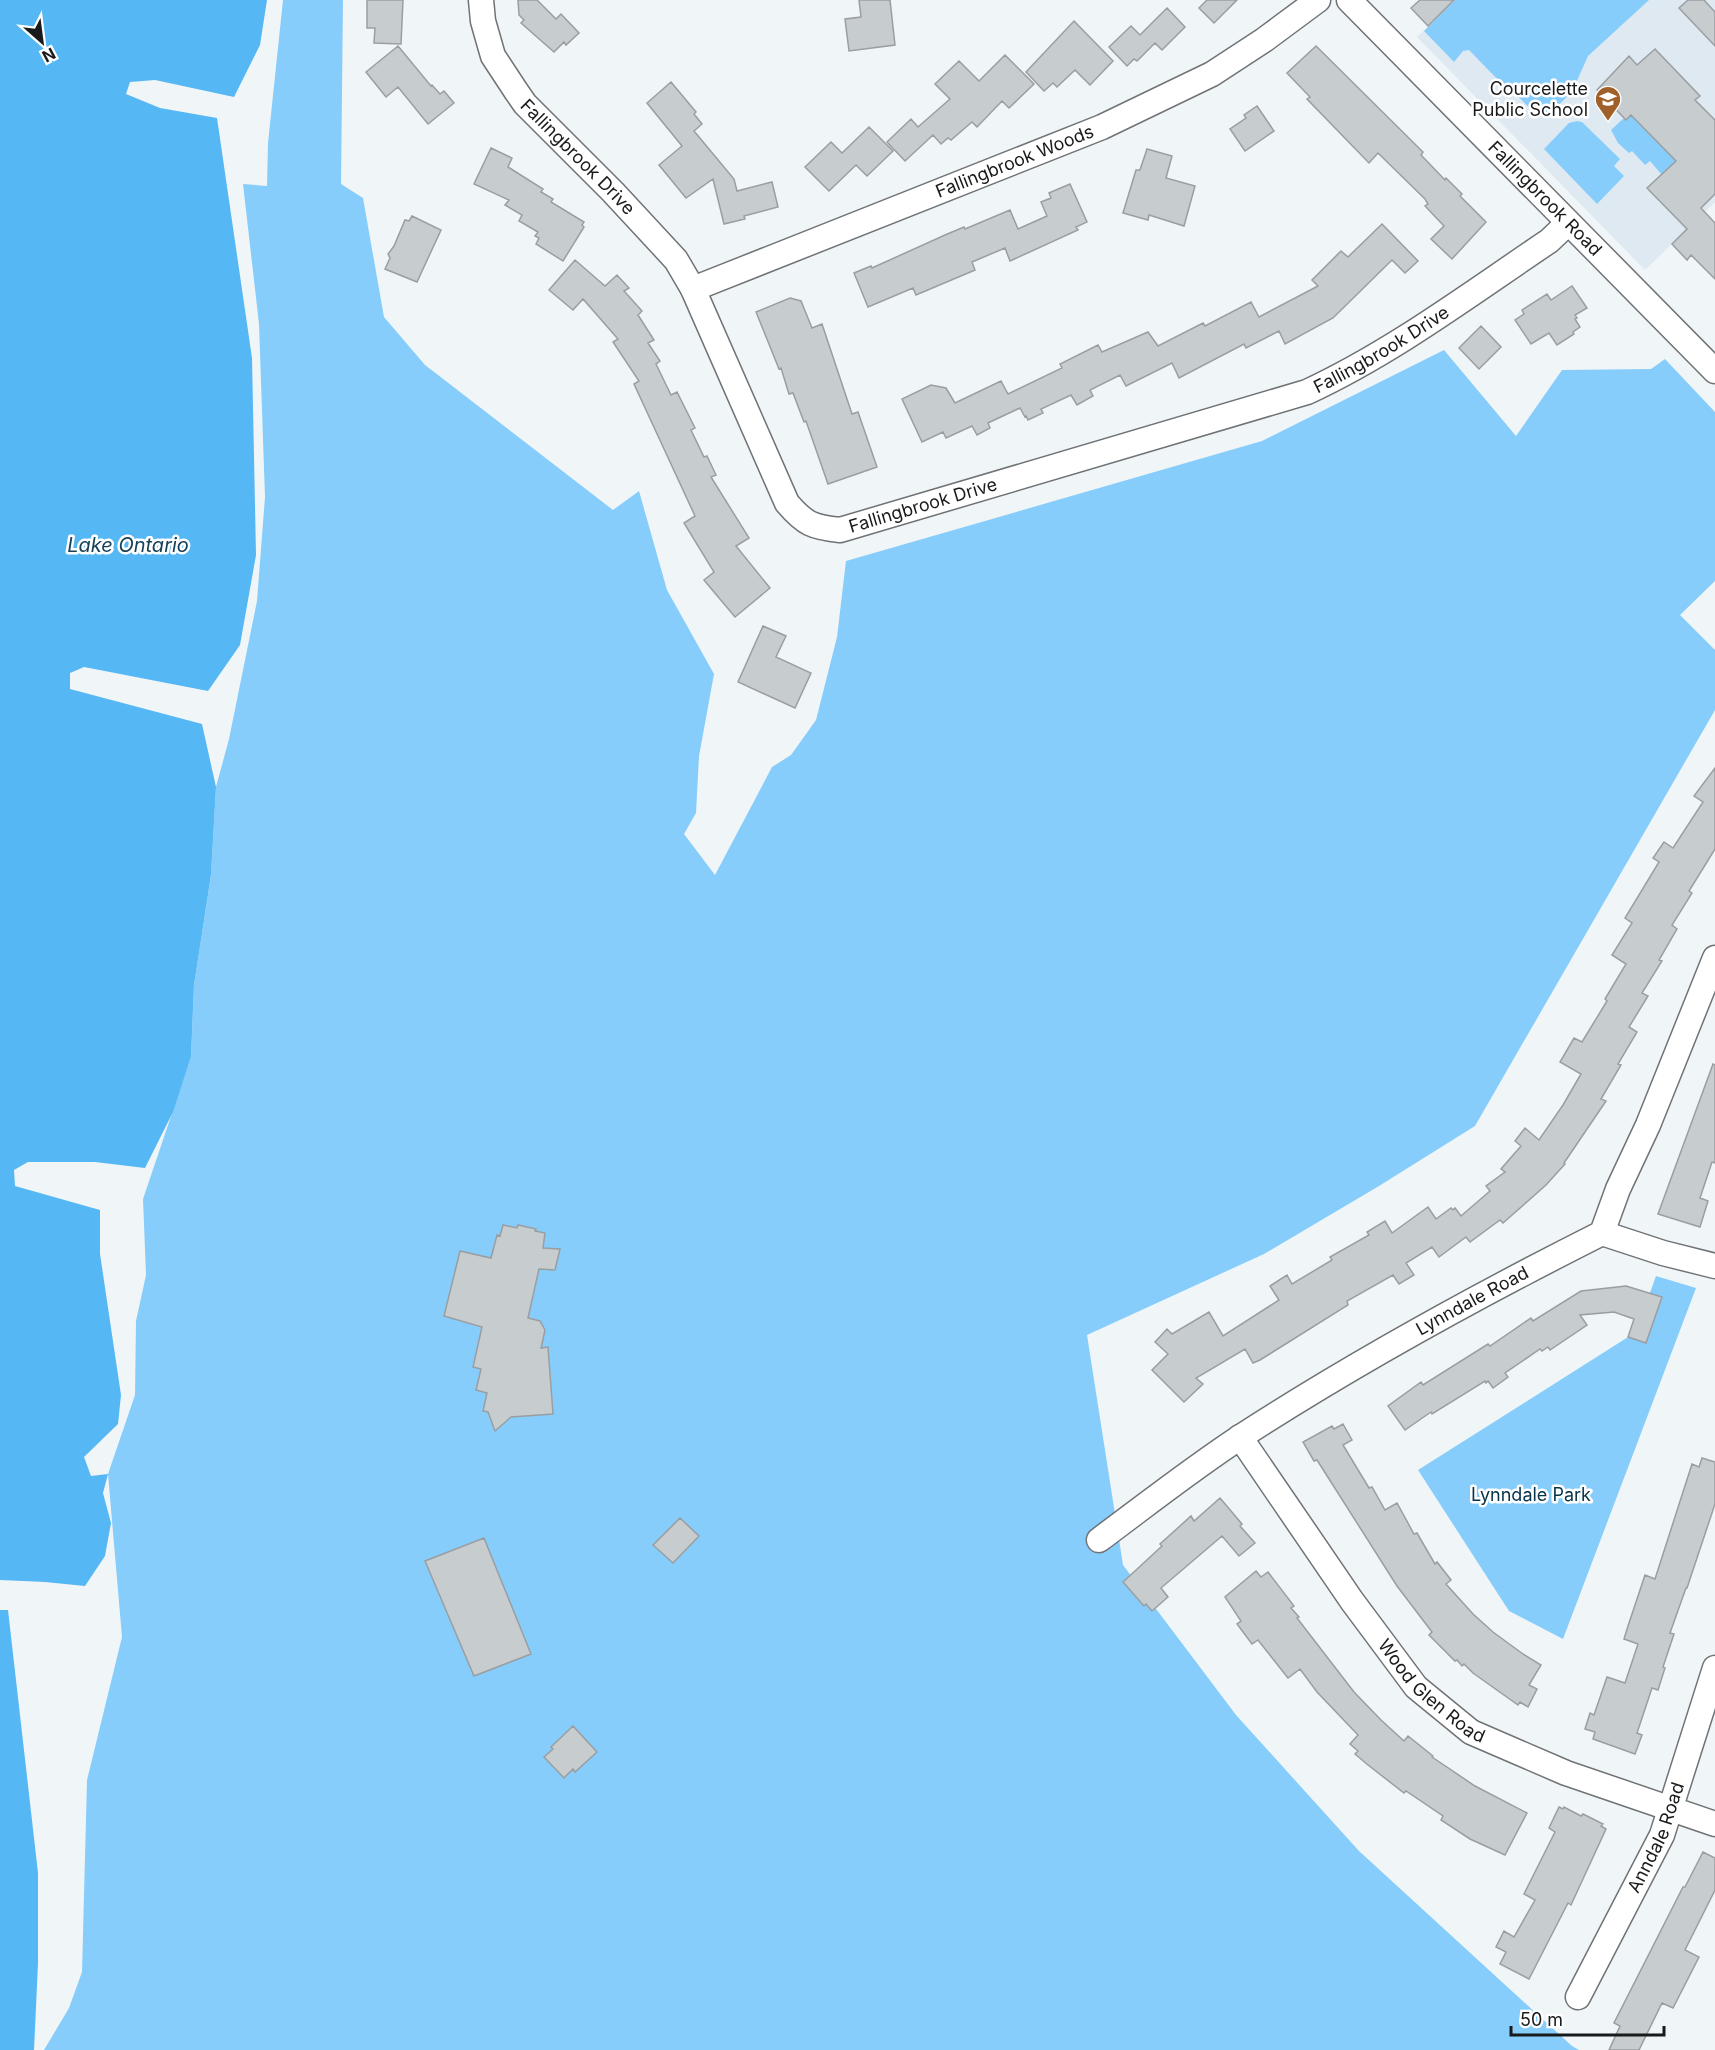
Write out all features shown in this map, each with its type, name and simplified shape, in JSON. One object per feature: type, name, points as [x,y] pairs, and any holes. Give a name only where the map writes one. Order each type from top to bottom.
[{"type":"street","name":"Fallingbrook Drive","points":[[481,0],[483,21],[493,56],[525,104],[613,192],[676,260],[693,289],[787,503],[800,519],[821,528],[840,530],[1307,393],[1350,372],[1389,349],[1549,241],[1568,223]]},
{"type":"street","name":"Fallingbrook Woods","points":[[693,289],[1102,128],[1212,74],[1264,40],[1318,0]]},
{"type":"street","name":"Fallingbrook Road","points":[[1349,0],[1715,371]]},
{"type":"street","points":[[1715,958],[1648,1125],[1618,1189],[1602,1233],[1663,1253],[1715,1266]]},
{"type":"street","name":"Lynndale Road","points":[[1099,1540],[1240,1437],[1316,1390],[1493,1288],[1602,1233]]},
{"type":"street","name":"Wood Glen Road","points":[[1240,1437],[1352,1600],[1416,1687],[1471,1732],[1566,1773],[1715,1824]]},
{"type":"street","name":"Anndale Road","points":[[1578,1996],[1662,1835],[1715,1668]]},
{"type":"shaded area","name":"Courcelette Public School","points":[[1455,0],[1715,0],[1715,202],[1645,270],[1417,37]]},
{"type":"green space","points":[[283,0],[343,0],[341,184],[363,198],[384,317],[425,365],[613,510],[639,491],[667,590],[714,674],[699,756],[696,813],[684,834],[715,875],[772,767],[791,755],[816,720],[837,637],[846,561],[1262,441],[1444,350],[1516,436],[1562,370],[1651,369],[1665,359],[1715,412],[1715,581],[1680,615],[1715,650],[1715,710],[1475,1126],[1264,1254],[1087,1335],[1123,1565],[1236,1715],[1359,1851],[1579,2050],[44,2050],[69,2008],[82,1972],[87,1780],[122,1637],[108,1474],[135,1395],[136,1321],[146,1275],[143,1199],[191,1057],[194,985],[211,875],[216,787],[229,739],[257,601],[265,497],[259,324],[243,184],[267,186],[268,143]]},
{"type":"green space","points":[[1455,0],[1649,0],[1588,56],[1572,92],[1547,116],[1539,117],[1469,50],[1463,51],[1454,62],[1424,31]]},
{"type":"green space","points":[[1631,115],[1676,161],[1662,175],[1650,161],[1645,165],[1632,151],[1629,153],[1618,143],[1611,130]]},
{"type":"green space","points":[[1582,122],[1620,159],[1614,166],[1624,176],[1597,204],[1544,149],[1569,123]]},
{"type":"green space","name":"Lynndale Park","points":[[1656,1276],[1696,1288],[1563,1639],[1509,1611],[1418,1470],[1636,1332]]},
{"type":"water","name":"Lake Ontario","points":[[0,0],[267,0],[260,45],[234,97],[155,80],[130,82],[126,94],[160,108],[217,118],[252,358],[256,555],[240,645],[208,691],[84,667],[70,673],[70,689],[202,724],[216,787],[211,875],[194,985],[191,1057],[173,1112],[145,1168],[95,1162],[28,1162],[14,1170],[15,1186],[100,1210],[100,1254],[121,1395],[118,1424],[84,1457],[91,1476],[108,1474],[103,1493],[111,1523],[105,1556],[85,1586],[0,1580]]},
{"type":"water","points":[[0,1610],[8,1610],[38,1873],[38,1963],[34,2050],[0,2050]]},
{"type":"building","points":[[367,0],[403,0],[401,44],[374,43],[375,28],[367,28]]},
{"type":"building","points":[[518,0],[537,0],[556,19],[561,14],[579,33],[566,45],[564,42],[554,52],[521,23],[524,20],[519,15]]},
{"type":"building","points":[[859,0],[890,0],[895,45],[849,51],[845,19],[861,17]]},
{"type":"building","points":[[1207,0],[1237,0],[1214,23],[1199,8]]},
{"type":"building","points":[[1420,0],[1454,0],[1428,26],[1411,8]]},
{"type":"building","points":[[1688,0],[1704,0],[1715,12],[1715,46],[1679,8]]},
{"type":"building","points":[[1167,8],[1185,27],[1162,50],[1155,43],[1137,61],[1134,59],[1127,66],[1109,47],[1131,26],[1140,35]]},
{"type":"building","points":[[1074,21],[1113,61],[1090,85],[1075,70],[1057,87],[1053,83],[1044,91],[1026,72]]},
{"type":"building","points":[[398,46],[431,86],[440,94],[444,91],[454,103],[428,124],[398,87],[386,97],[366,72]]},
{"type":"building","points":[[1316,46],[1423,152],[1421,155],[1462,194],[1460,196],[1486,222],[1452,259],[1431,239],[1444,226],[1425,206],[1428,204],[1425,199],[1378,153],[1369,163],[1307,99],[1310,97],[1287,73]]},
{"type":"building","points":[[1655,49],[1700,96],[1695,100],[1715,120],[1715,194],[1701,208],[1715,223],[1715,279],[1691,255],[1687,260],[1672,244],[1687,229],[1647,188],[1676,161],[1631,115],[1626,120],[1597,90],[1629,56],[1637,65]]},
{"type":"building","points":[[1005,55],[1034,84],[1009,108],[1002,101],[977,127],[972,122],[951,140],[948,138],[941,144],[933,135],[905,161],[887,142],[911,119],[918,127],[950,99],[935,84],[959,61],[979,81]]},
{"type":"building","points":[[671,82],[696,112],[694,114],[702,124],[694,131],[734,179],[737,191],[772,182],[778,207],[724,224],[713,179],[686,198],[659,165],[682,146],[647,103]]},
{"type":"building","points":[[1257,106],[1274,131],[1245,151],[1230,129],[1246,118],[1244,115]]},
{"type":"building","points":[[869,127],[893,151],[867,176],[856,165],[829,191],[805,167],[831,142],[842,153]]},
{"type":"building","points":[[491,148],[512,158],[508,167],[543,189],[541,192],[553,199],[551,202],[584,222],[582,225],[584,227],[563,261],[536,244],[539,238],[535,236],[538,232],[519,221],[522,215],[505,205],[509,200],[474,184]]},
{"type":"building","points":[[1147,149],[1172,156],[1166,178],[1195,186],[1184,226],[1149,215],[1148,220],[1123,213],[1136,170],[1140,170]]},
{"type":"building","points":[[1070,184],[1087,222],[1076,227],[1078,230],[1010,261],[1005,248],[972,262],[975,270],[916,295],[913,288],[868,307],[854,273],[871,266],[872,268],[964,227],[965,229],[1010,210],[1018,229],[1047,216],[1041,202],[1051,198],[1049,193]]},
{"type":"building","points":[[412,216],[441,230],[417,282],[385,269],[390,258],[388,254],[405,220],[409,221]]},
{"type":"building","points":[[1382,224],[1418,261],[1405,273],[1392,260],[1333,318],[1285,344],[1279,331],[1246,348],[1244,344],[1179,378],[1172,363],[1126,386],[1120,375],[1090,390],[1093,396],[1077,405],[1071,395],[1041,409],[1043,413],[1028,420],[1020,408],[988,423],[990,428],[977,435],[972,426],[946,438],[943,432],[922,442],[902,399],[931,385],[946,388],[955,403],[1001,381],[1008,394],[1062,368],[1060,364],[1098,345],[1102,352],[1148,332],[1158,346],[1203,323],[1205,326],[1251,302],[1259,317],[1318,286],[1312,280],[1341,251],[1348,257]]},
{"type":"building","points":[[575,260],[605,286],[617,275],[629,288],[624,291],[642,311],[638,315],[654,340],[648,343],[660,361],[656,364],[671,395],[677,392],[695,428],[691,430],[716,475],[711,477],[749,538],[736,546],[770,588],[735,617],[704,580],[714,572],[684,523],[695,516],[634,384],[639,381],[613,342],[618,339],[583,299],[573,310],[549,290]]},
{"type":"building","points":[[1572,286],[1587,308],[1575,315],[1580,327],[1573,332],[1574,334],[1557,345],[1549,333],[1531,344],[1515,320],[1524,314],[1522,310],[1547,294],[1551,300]]},
{"type":"building","points":[[790,298],[801,301],[812,328],[822,324],[852,414],[858,412],[877,467],[828,484],[806,421],[804,422],[793,393],[789,394],[781,368],[779,369],[756,312]]},
{"type":"building","points":[[1481,326],[1501,347],[1479,369],[1459,348]]},
{"type":"building","points":[[763,626],[786,636],[776,657],[811,673],[795,708],[738,682]]},
{"type":"building","points":[[1715,768],[1715,849],[1689,891],[1692,893],[1672,925],[1677,929],[1659,960],[1662,961],[1642,993],[1648,996],[1629,1027],[1637,1032],[1601,1099],[1606,1101],[1565,1164],[1546,1185],[1503,1223],[1500,1220],[1470,1242],[1466,1237],[1439,1257],[1432,1247],[1406,1263],[1414,1275],[1399,1284],[1393,1275],[1347,1301],[1348,1305],[1260,1360],[1253,1363],[1245,1349],[1196,1378],[1203,1384],[1184,1402],[1152,1370],[1168,1354],[1155,1342],[1167,1329],[1172,1334],[1209,1312],[1223,1336],[1279,1300],[1270,1286],[1287,1275],[1292,1284],[1332,1260],[1330,1257],[1369,1235],[1367,1232],[1385,1221],[1392,1233],[1428,1207],[1436,1219],[1451,1208],[1453,1210],[1455,1208],[1461,1216],[1490,1191],[1486,1186],[1505,1172],[1501,1169],[1521,1146],[1515,1141],[1525,1128],[1539,1140],[1581,1074],[1560,1062],[1574,1038],[1582,1042],[1626,964],[1612,955],[1632,923],[1625,918],[1659,862],[1653,858],[1664,842],[1673,848],[1703,802],[1694,796]]},
{"type":"building","points":[[1713,1064],[1715,1065],[1715,1163],[1712,1162],[1700,1198],[1708,1201],[1700,1227],[1658,1214]]},
{"type":"building","points":[[503,1225],[517,1228],[518,1225],[536,1229],[535,1231],[545,1233],[543,1248],[560,1249],[555,1270],[539,1269],[528,1318],[540,1321],[545,1330],[541,1348],[548,1347],[553,1414],[511,1417],[495,1431],[488,1412],[483,1411],[487,1393],[476,1390],[481,1369],[473,1367],[482,1327],[444,1316],[460,1251],[491,1258],[497,1235],[500,1236]]},
{"type":"building","points":[[1626,1286],[1662,1297],[1646,1343],[1628,1337],[1634,1319],[1614,1312],[1580,1315],[1587,1325],[1550,1350],[1548,1347],[1542,1351],[1540,1349],[1505,1373],[1508,1377],[1493,1388],[1488,1381],[1486,1383],[1485,1381],[1405,1430],[1388,1406],[1421,1382],[1423,1385],[1488,1344],[1490,1346],[1531,1318],[1533,1321],[1581,1291]]},
{"type":"building","points":[[1343,1424],[1352,1440],[1343,1445],[1385,1510],[1397,1503],[1414,1534],[1417,1533],[1435,1564],[1437,1562],[1451,1580],[1446,1584],[1493,1632],[1541,1665],[1529,1685],[1537,1689],[1528,1707],[1520,1702],[1518,1705],[1464,1664],[1462,1666],[1457,1660],[1455,1661],[1429,1635],[1432,1632],[1397,1586],[1317,1460],[1314,1461],[1303,1442],[1332,1426],[1334,1429]]},
{"type":"building","points":[[1702,1458],[1715,1462],[1715,1504],[1670,1633],[1674,1634],[1658,1690],[1652,1688],[1637,1733],[1642,1735],[1635,1754],[1593,1739],[1595,1732],[1585,1729],[1590,1713],[1594,1715],[1607,1677],[1625,1683],[1638,1644],[1624,1639],[1645,1575],[1655,1579],[1692,1464],[1699,1467]]},
{"type":"building","points":[[1220,1498],[1255,1543],[1239,1556],[1222,1536],[1161,1588],[1168,1597],[1152,1611],[1146,1604],[1144,1606],[1123,1582],[1191,1516],[1194,1521]]},
{"type":"building","points":[[680,1518],[699,1536],[673,1563],[653,1545]]},
{"type":"building","points":[[484,1538],[531,1654],[474,1676],[425,1561]]},
{"type":"building","points":[[1256,1571],[1261,1577],[1268,1572],[1294,1606],[1291,1608],[1299,1617],[1297,1618],[1354,1692],[1404,1741],[1408,1736],[1432,1757],[1475,1786],[1527,1813],[1505,1855],[1470,1839],[1441,1820],[1443,1816],[1406,1791],[1404,1793],[1368,1765],[1355,1754],[1358,1751],[1350,1744],[1358,1735],[1317,1692],[1300,1669],[1288,1678],[1258,1640],[1252,1644],[1237,1624],[1241,1621],[1225,1597]]},
{"type":"building","points":[[573,1726],[597,1752],[575,1772],[573,1769],[564,1778],[544,1757]]},
{"type":"building","points":[[1559,1807],[1563,1809],[1564,1807],[1581,1816],[1583,1814],[1603,1824],[1601,1826],[1606,1829],[1571,1905],[1568,1903],[1529,1979],[1500,1964],[1506,1952],[1496,1947],[1504,1931],[1514,1937],[1535,1900],[1524,1894],[1555,1832],[1549,1828]]},
{"type":"building","points":[[1703,1852],[1715,1858],[1715,1890],[1685,1950],[1699,1957],[1673,2008],[1662,2003],[1639,2050],[1609,2050],[1620,2026],[1614,2023]]},
{"type":"place","name":"Courcelette Public School","points":[[1608,122]]}]
